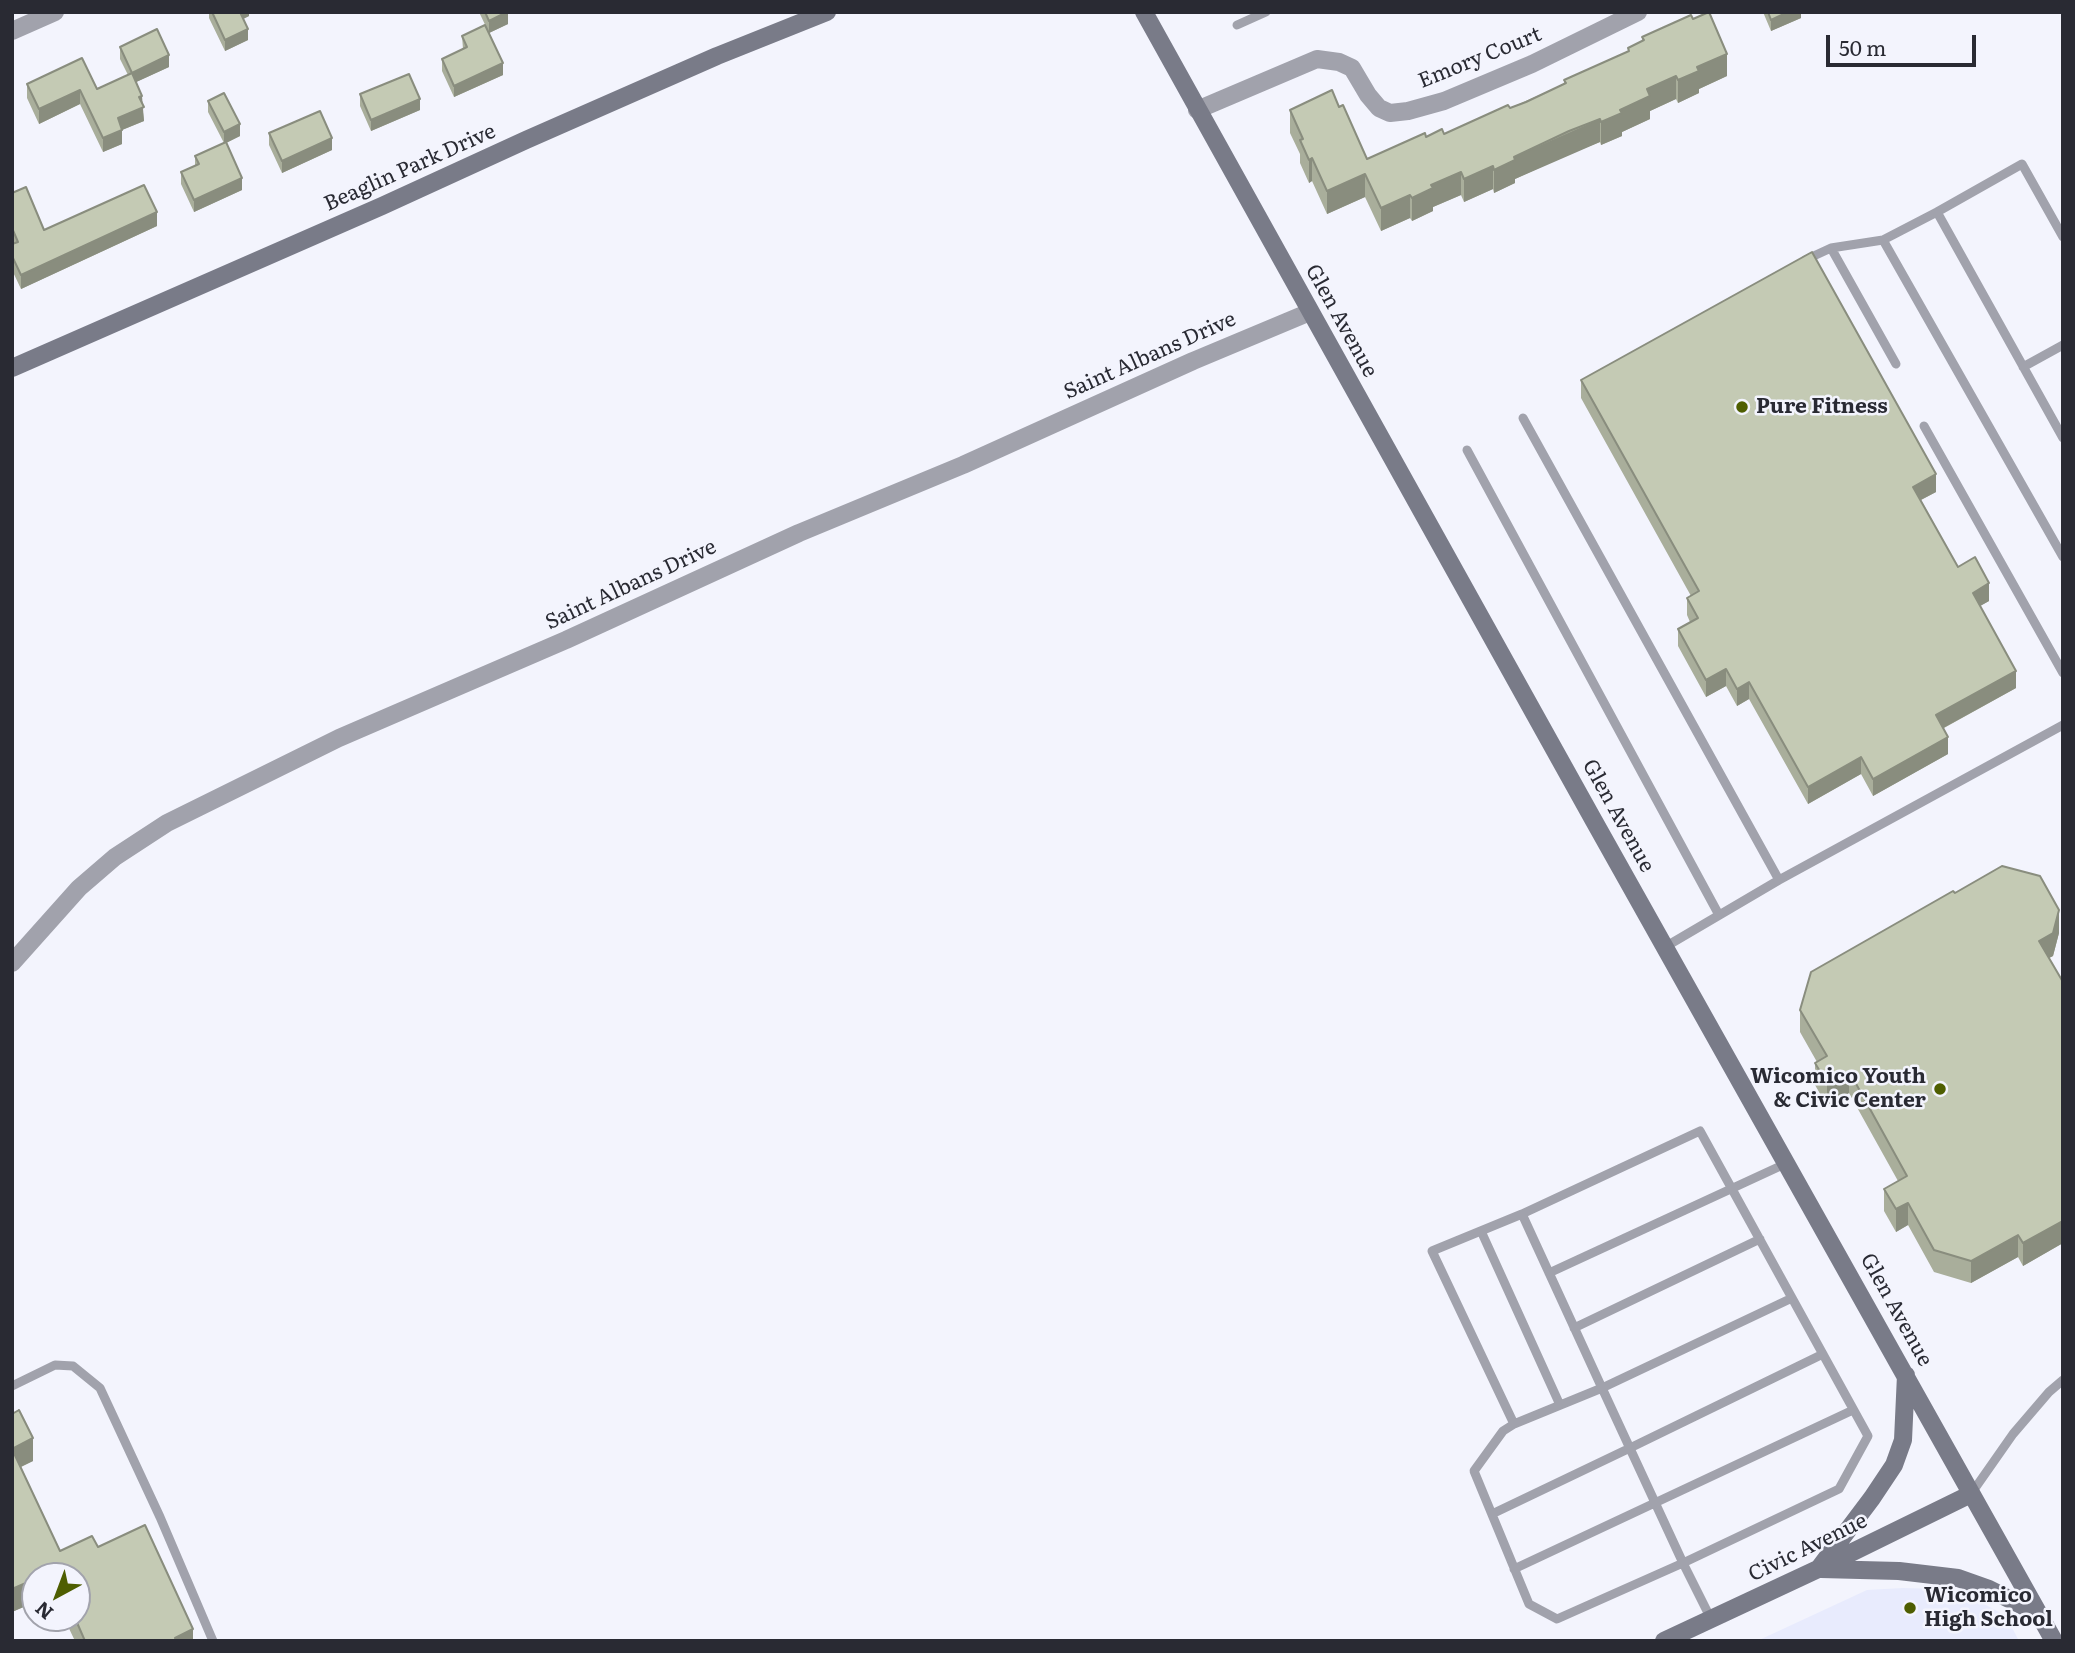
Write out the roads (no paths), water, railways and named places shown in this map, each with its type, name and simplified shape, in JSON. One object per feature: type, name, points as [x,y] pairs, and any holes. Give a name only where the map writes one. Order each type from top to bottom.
[{"type":"street","points":[[12,31],[55,12]]},
{"type":"street","name":"Beaglin Park Drive","points":[[12,368],[704,61],[827,12]]},
{"type":"street","name":"Glen Avenue","points":[[1144,12],[2054,1641]]},
{"type":"street","name":"Emory Court","points":[[1197,110],[1317,59],[1339,62],[1352,68],[1379,108],[1390,113],[1408,111],[1444,101],[1507,74],[1638,12]]},
{"type":"street","name":"Saint Albans Drive","points":[[12,963],[79,888],[116,857],[167,823],[339,738],[566,640],[799,533],[962,465],[1193,361],[1310,312]]},
{"type":"street","points":[[1818,1569],[1894,1465],[1903,1440],[1906,1375]]},
{"type":"street","name":"Civic Avenue","points":[[1664,1641],[1971,1494]]},
{"type":"street","points":[[1818,1569],[1899,1571],[1958,1578],[2039,1614]]},
{"type":"lane","points":[[1237,25],[1266,12]]},
{"type":"lane","points":[[1802,261],[1831,248],[1883,240],[2022,164],[2063,237]]},
{"type":"lane","points":[[1937,212],[2063,438]]},
{"type":"lane","points":[[1883,240],[2063,557]]},
{"type":"lane","points":[[1831,248],[1896,364]]},
{"type":"lane","points":[[2023,367],[2063,345]]},
{"type":"lane","points":[[1523,418],[1779,880]]},
{"type":"lane","points":[[1924,426],[2063,673]]},
{"type":"lane","points":[[1467,450],[1719,915]]},
{"type":"lane","points":[[1665,947],[1779,880],[2063,725]]},
{"type":"lane","points":[[1514,1424],[1432,1251],[1522,1214],[1700,1131],[1823,1354],[1853,1410],[1868,1436],[1839,1489],[1557,1619],[1529,1604],[1474,1471],[1503,1431],[1602,1388],[1792,1298]]},
{"type":"lane","points":[[1549,1273],[1787,1163]]},
{"type":"lane","points":[[1522,1214],[1711,1619]]},
{"type":"lane","points":[[1481,1231],[1560,1405]]},
{"type":"lane","points":[[1574,1328],[1759,1239]]},
{"type":"lane","points":[[1492,1514],[1823,1354]]},
{"type":"lane","points":[[12,1386],[55,1365],[73,1366],[100,1388],[214,1641]]},
{"type":"lane","points":[[1971,1494],[2013,1434],[2049,1392],[2063,1380]]},
{"type":"lane","points":[[1514,1569],[1853,1410]]},
{"type":"place","name":"Pure Fitness","points":[[1742,407]]},
{"type":"place","name":"Wicomico Youth & Civic Center","points":[[1940,1089]]},
{"type":"place","name":"Wicomico High School","points":[[1910,1608]]}]
